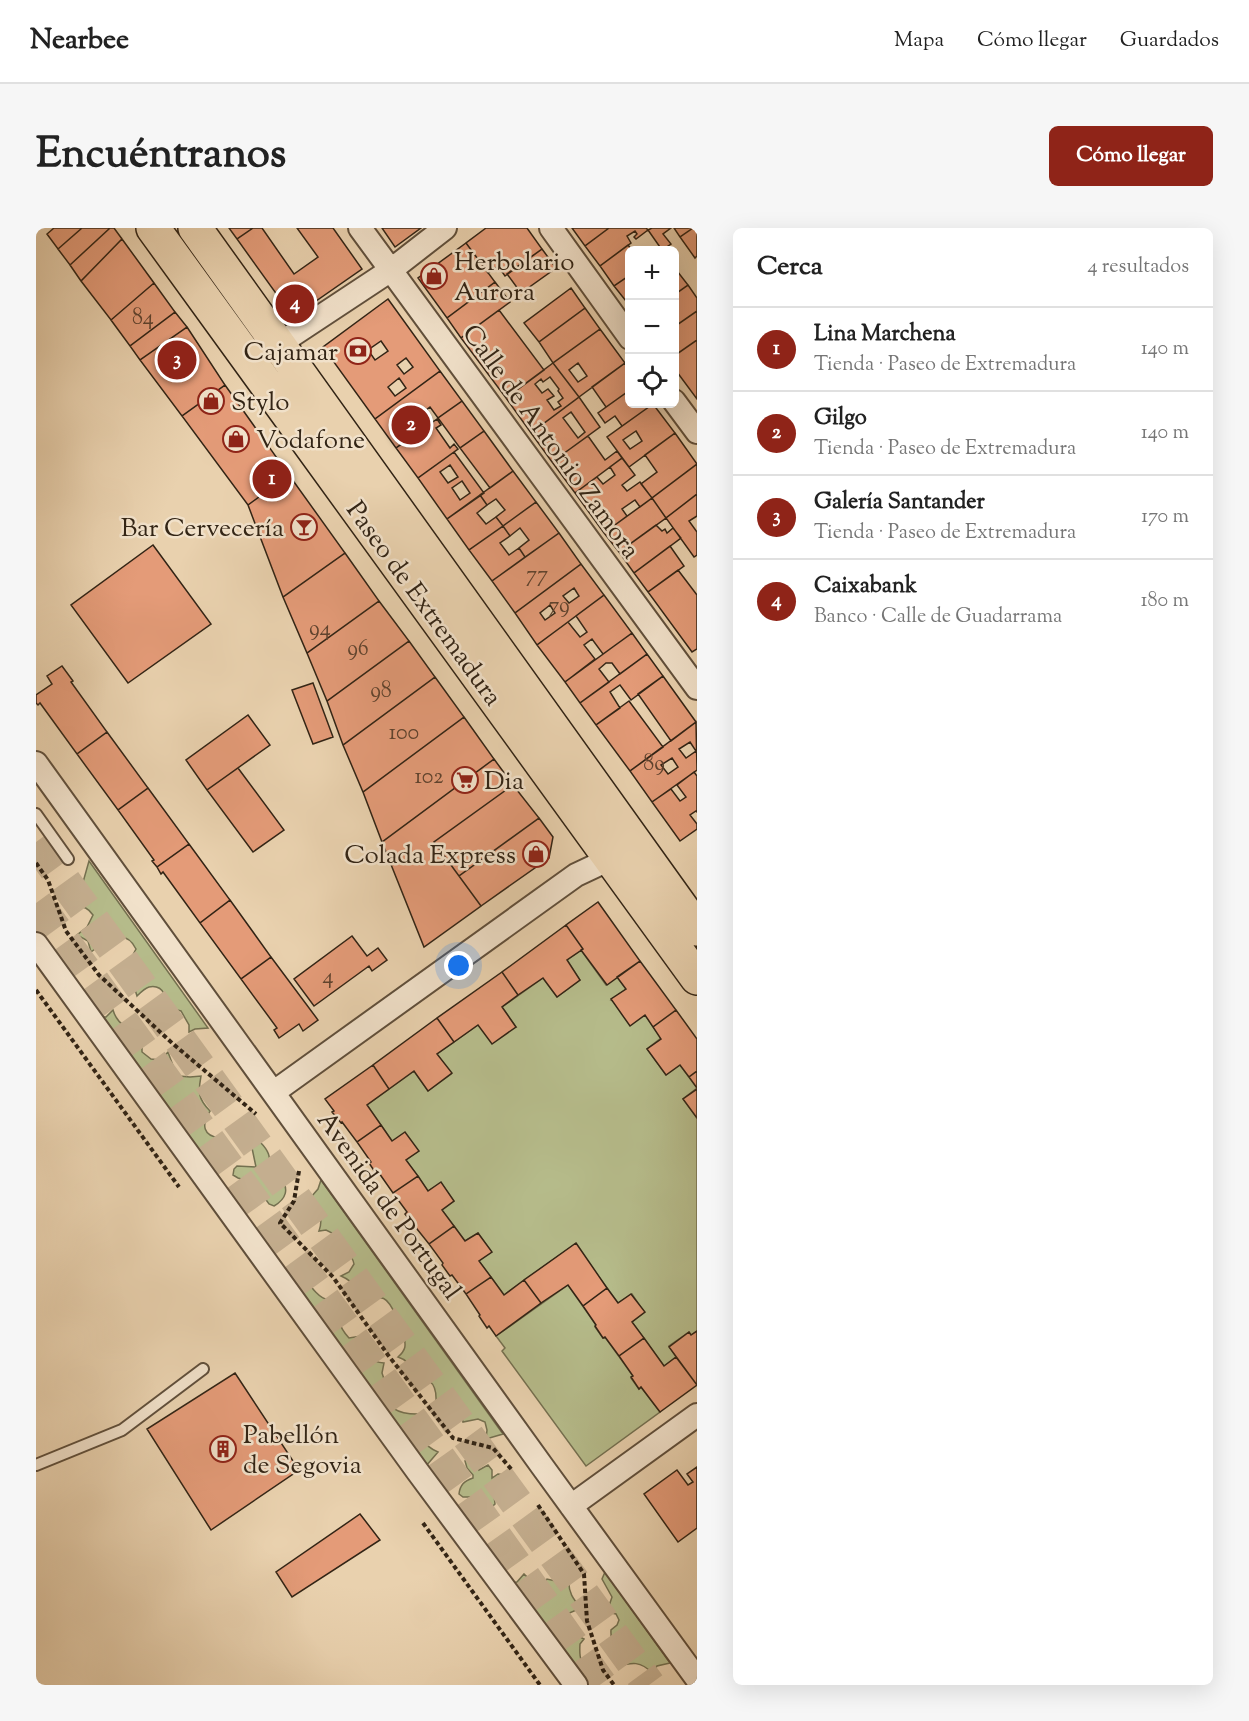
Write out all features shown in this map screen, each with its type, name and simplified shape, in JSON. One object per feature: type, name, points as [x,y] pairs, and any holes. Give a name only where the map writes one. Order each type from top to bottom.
[{"type":"main road","name":"Paseo de Extremadura","points":[[153,228],[697,978]]},
{"type":"main road","name":"Paseo de Extremadura","points":[[195,228],[697,929]]},
{"type":"street","name":"Calle de Antonio Zamora","points":[[360,228],[697,688]]},
{"type":"street","points":[[240,348],[279,344],[391,270],[445,228]]},
{"type":"street","points":[[551,228],[625,331]]},
{"type":"street","points":[[679,407],[697,432]]},
{"type":"street","name":"Avenida de Portugal","points":[[36,763],[697,1679]]},
{"type":"street","points":[[274,1092],[576,875],[610,859],[648,862]]},
{"type":"street","points":[[36,945],[411,1462],[576,1685]]},
{"type":"street","points":[[571,1506],[697,1415]]},
{"type":"lane","points":[[36,814],[68,858]]},
{"type":"lane","points":[[36,1465],[123,1430],[203,1369]]},
{"type":"path","points":[[36,863],[48,880],[66,931],[99,975],[172,1043],[263,1119]]},
{"type":"path","points":[[300,1166],[294,1201],[280,1223],[333,1277],[388,1355],[453,1438],[493,1448],[513,1470]]},
{"type":"path","points":[[532,1497],[584,1574],[587,1621],[603,1670],[614,1685]]},
{"type":"green space","points":[[89,861],[208,1028],[189,1032],[189,1025],[181,1011],[164,1010],[166,1002],[164,994],[158,988],[147,988],[137,996],[133,983],[120,972],[128,964],[136,949],[126,938],[108,940],[91,952],[88,941],[77,935],[87,927],[93,915],[86,908],[76,907]]},
{"type":"green space","points":[[581,950],[606,985],[617,977],[626,989],[611,1000],[645,1015],[661,1038],[647,1049],[666,1075],[680,1065],[697,1088],[683,1099],[697,1118],[697,1331],[691,1335],[689,1332],[669,1346],[676,1357],[664,1366],[632,1322],[644,1312],[632,1294],[618,1303],[575,1244],[504,1295],[479,1261],[491,1251],[478,1233],[465,1241],[442,1210],[454,1201],[441,1183],[428,1191],[406,1160],[418,1151],[392,1141],[367,1105],[414,1071],[428,1091],[451,1074],[437,1054],[478,1025],[516,1027],[502,1007],[543,978],[557,997],[580,980],[567,960]]},
{"type":"green space","points":[[113,1010],[121,1023],[129,1029],[145,1030],[142,1052],[151,1059],[160,1060],[168,1052],[179,1076],[201,1076],[200,1095],[210,1111],[205,1121],[205,1129],[210,1135],[220,1138],[219,1149],[221,1154],[227,1156],[214,1173],[101,1017],[106,1017]]},
{"type":"green space","points":[[260,1142],[268,1154],[270,1167],[282,1164],[292,1169],[288,1175],[280,1177],[286,1190],[284,1197],[274,1206],[269,1204],[264,1197],[256,1204],[247,1206],[243,1201],[243,1193],[251,1182],[233,1175],[237,1166],[256,1167],[252,1148],[254,1144]]},
{"type":"green space","points":[[321,1180],[503,1434],[486,1439],[485,1422],[478,1419],[463,1422],[457,1410],[436,1401],[435,1388],[430,1381],[409,1375],[408,1363],[398,1357],[404,1350],[405,1339],[404,1335],[391,1326],[397,1318],[391,1305],[384,1298],[379,1298],[362,1306],[356,1288],[341,1276],[349,1272],[354,1264],[353,1260],[345,1252],[329,1248],[333,1239],[332,1233],[326,1230],[319,1231],[321,1217],[311,1197],[318,1189]]},
{"type":"green space","points":[[308,1280],[313,1289],[322,1297],[329,1300],[339,1299],[339,1320],[342,1329],[349,1338],[361,1336],[369,1357],[384,1363],[382,1373],[386,1385],[391,1388],[389,1401],[394,1409],[417,1414],[417,1426],[421,1437],[427,1446],[438,1452],[426,1466],[296,1287]]},
{"type":"green space","points":[[568,1285],[596,1325],[595,1327],[633,1376],[631,1378],[660,1412],[586,1466],[502,1351],[505,1348],[496,1336]]},
{"type":"green space","points":[[468,1457],[474,1457],[478,1462],[479,1470],[488,1465],[492,1470],[492,1478],[498,1474],[506,1475],[514,1488],[507,1497],[494,1495],[495,1504],[487,1508],[481,1507],[479,1502],[477,1506],[470,1504],[471,1497],[463,1497],[459,1494],[463,1484],[473,1478],[465,1461]]},
{"type":"green space","points":[[605,1572],[670,1663],[657,1666],[652,1673],[644,1666],[636,1664],[617,1667],[611,1630],[619,1620],[616,1614],[607,1612],[612,1597],[602,1579]]},
{"type":"green space","points":[[524,1574],[538,1582],[545,1582],[547,1579],[564,1583],[569,1580],[572,1595],[581,1608],[567,1614],[566,1624],[572,1633],[584,1639],[580,1644],[580,1657],[586,1666],[594,1670],[585,1684],[511,1583],[517,1582]]},
{"type":"building","points":[[54,228],[82,228],[58,249],[47,234]]},
{"type":"building","points":[[82,228],[110,228],[70,265],[58,249]]},
{"type":"building","points":[[110,228],[114,228],[122,239],[81,281],[70,265]]},
{"type":"building","points":[[229,228],[253,228],[237,239]]},
{"type":"building","points":[[253,228],[262,228],[294,274],[318,257],[297,228],[333,228],[362,269],[293,317],[237,239]]},
{"type":"building","points":[[382,228],[421,228],[395,247]]},
{"type":"building","points":[[486,228],[527,228],[542,249],[505,276],[498,266],[488,273],[466,243]]},
{"type":"building","points":[[572,228],[609,228],[585,246]]},
{"type":"building","points":[[609,228],[646,228],[648,230],[636,239],[635,231],[627,236],[631,243],[600,266],[585,246]]},
{"type":"building","points":[[671,228],[663,234],[671,244],[659,246],[648,230]]},
{"type":"building","points":[[674,228],[693,228],[680,237]]},
{"type":"building","points":[[693,228],[697,228],[697,256],[695,258],[680,237]]},
{"type":"building","points":[[122,239],[154,283],[111,320],[81,281]]},
{"type":"building","points":[[466,243],[495,282],[447,318],[418,278]]},
{"type":"building","points":[[625,247],[625,278],[614,286],[600,266]]},
{"type":"building","points":[[542,249],[556,268],[521,293],[507,274]]},
{"type":"building","points":[[679,273],[688,285],[679,291]]},
{"type":"building","points":[[625,278],[625,300],[614,286]]},
{"type":"building","points":[[495,282],[510,302],[461,338],[447,318]]},
{"type":"building","points":[[154,283],[175,312],[130,346],[111,320]]},
{"type":"building","points":[[688,285],[697,298],[697,311],[679,324],[679,300],[679,291]]},
{"type":"building","points":[[571,288],[585,308],[539,342],[524,323]]},
{"type":"building","points":[[388,299],[440,371],[375,419],[323,347]],"holes":[[[381,341],[388,351],[375,360],[368,350]],[[406,358],[413,367],[404,374],[397,365]],[[399,378],[406,388],[395,396],[388,387]]]},
{"type":"building","points":[[585,308],[600,329],[553,363],[539,342]]},
{"type":"building","points":[[499,310],[544,370],[506,398],[461,338]]},
{"type":"building","points":[[697,311],[697,340],[679,353],[679,324]]},
{"type":"building","points":[[175,312],[187,327],[140,360],[130,346]]},
{"type":"building","points":[[187,327],[225,385],[182,416],[140,360]]},
{"type":"building","points":[[600,329],[625,363],[579,397],[553,363]],"holes":[[[578,363],[587,376],[578,382],[569,370]]]},
{"type":"building","points":[[697,340],[697,399],[679,375],[679,353]]},
{"type":"building","points":[[553,363],[579,397],[531,433],[506,398]],"holes":[[[550,377],[563,398],[558,402],[561,406],[554,410],[547,400],[554,396],[548,389],[542,393],[535,384],[541,379],[543,382]]]},
{"type":"building","points":[[625,363],[625,394],[606,407],[592,387]]},
{"type":"building","points":[[440,371],[462,401],[438,418],[430,407],[417,417],[424,428],[396,448],[375,419]]},
{"type":"building","points":[[225,385],[289,475],[248,505],[182,416]]},
{"type":"building","points":[[625,394],[625,408],[647,408],[622,426],[615,416],[605,423],[598,413]]},
{"type":"building","points":[[579,397],[600,427],[552,462],[531,433]],"holes":[[[571,412],[585,432],[578,438],[563,418]]]},
{"type":"building","points":[[462,401],[484,431],[460,448],[438,418]]},
{"type":"building","points":[[647,408],[656,408],[675,433],[629,467],[607,437]],"holes":[[[636,431],[642,441],[630,449],[623,440]]]},
{"type":"building","points":[[437,419],[441,425],[436,428],[450,448],[454,444],[458,449],[418,478],[396,448]]},
{"type":"building","points":[[484,431],[513,471],[490,488],[460,448]]},
{"type":"building","points":[[675,433],[697,464],[652,498],[641,484],[657,472],[645,455]]},
{"type":"building","points":[[588,436],[605,460],[617,451],[622,458],[575,493],[552,462]]},
{"type":"building","points":[[454,452],[484,493],[447,519],[418,478]],"holes":[[[450,465],[458,477],[448,483],[440,472]],[[462,481],[470,493],[460,500],[452,488]]]},
{"type":"building","points":[[622,458],[635,475],[622,485],[627,491],[640,482],[652,498],[640,507],[635,500],[622,509],[627,516],[604,533],[575,493],[597,477],[603,484],[615,475],[610,467]]},
{"type":"building","points":[[697,464],[697,494],[666,518],[652,498]]},
{"type":"building","points":[[513,471],[536,502],[503,526],[496,517],[505,510],[496,499],[487,505],[480,495]]},
{"type":"building","points":[[289,475],[345,553],[283,597],[248,505]]},
{"type":"building","points":[[697,494],[697,516],[689,521],[697,532],[697,555],[694,557],[666,518]]},
{"type":"building","points":[[480,495],[487,505],[477,513],[486,524],[496,517],[503,526],[469,550],[447,519]]},
{"type":"building","points":[[652,498],[666,518],[619,552],[604,533]]},
{"type":"building","points":[[536,502],[559,533],[525,557],[519,548],[529,540],[520,528],[510,536],[503,526]]},
{"type":"building","points":[[656,525],[662,531],[665,529],[667,533],[673,528],[681,538],[634,573],[619,552]]},
{"type":"building","points":[[503,526],[510,536],[500,543],[509,555],[519,548],[525,557],[492,581],[469,550]]},
{"type":"building","points":[[559,533],[581,564],[515,613],[492,581]]},
{"type":"building","points":[[153,545],[211,624],[128,683],[71,605]]},
{"type":"building","points":[[670,546],[684,566],[648,592],[634,573]]},
{"type":"building","points":[[345,553],[379,601],[307,653],[283,597]]},
{"type":"building","points":[[581,564],[604,595],[537,645],[515,613]],"holes":[[[574,588],[579,596],[569,603],[563,596]],[[550,605],[555,613],[545,620],[540,613]]]},
{"type":"building","points":[[678,570],[697,595],[697,649],[692,652],[648,592]]},
{"type":"building","points":[[604,595],[632,633],[603,654],[592,639],[584,645],[595,659],[565,682],[537,645],[568,622],[580,637],[587,632],[576,616]]},
{"type":"building","points":[[379,601],[409,641],[327,701],[307,653]]},
{"type":"building","points":[[632,633],[647,654],[620,674],[612,663],[606,663],[599,669],[609,682],[580,703],[565,682]]},
{"type":"building","points":[[409,641],[435,677],[343,745],[327,701]]},
{"type":"building","points":[[647,654],[663,676],[631,700],[620,685],[610,692],[620,708],[596,725],[580,703]]},
{"type":"building","points":[[62,666],[107,732],[77,754],[40,703],[38,705],[36,703],[36,695],[52,684],[47,676]]},
{"type":"building","points":[[663,676],[696,722],[671,741],[638,694]]},
{"type":"building","points":[[435,677],[464,717],[363,792],[343,745]]},
{"type":"building","points":[[313,683],[333,737],[313,744],[292,690]]},
{"type":"building","points":[[629,701],[663,747],[630,771],[596,725]]},
{"type":"building","points":[[248,715],[270,745],[207,790],[186,760]]},
{"type":"building","points":[[464,717],[494,759],[382,842],[363,792]]},
{"type":"building","points":[[696,722],[697,770],[652,802],[630,771]],"holes":[[[690,742],[696,751],[686,758],[679,749]],[[672,758],[678,767],[668,774],[661,765]]]},
{"type":"building","points":[[107,732],[148,788],[118,810],[77,754]]},
{"type":"building","points":[[494,759],[513,785],[434,842],[481,906],[424,947],[382,842]]},
{"type":"building","points":[[238,768],[284,830],[253,852],[207,790]]},
{"type":"building","points":[[694,772],[697,776],[697,812],[690,815],[697,824],[697,829],[680,841],[652,802],[671,789],[680,801],[686,797],[677,785]]},
{"type":"building","points":[[513,785],[539,818],[459,876],[434,842]]},
{"type":"building","points":[[148,788],[189,844],[157,867],[118,810]]},
{"type":"building","points":[[539,818],[553,837],[549,858],[481,906],[459,876]]},
{"type":"building","points":[[189,844],[230,900],[200,923],[157,867]]},
{"type":"building","points":[[230,900],[271,957],[241,979],[200,923]]},
{"type":"building","points":[[598,902],[640,961],[607,985],[566,925]]},
{"type":"building","points":[[566,925],[583,949],[567,960],[580,980],[557,997],[543,978],[518,995],[502,972]]},
{"type":"building","points":[[352,936],[367,956],[378,948],[387,960],[372,971],[369,966],[314,1006],[294,979]]},
{"type":"building","points":[[271,957],[318,1020],[303,1031],[299,1024],[279,1038],[274,1030],[277,1028],[241,979]]},
{"type":"building","points":[[640,961],[676,1010],[653,1027],[645,1015],[630,1026],[611,999],[626,989],[617,977]]},
{"type":"building","points":[[502,972],[518,995],[502,1007],[516,1027],[492,1044],[478,1025],[454,1042],[437,1018]]},
{"type":"building","points":[[676,1010],[697,1039],[697,1071],[689,1077],[680,1065],[666,1075],[647,1049],[661,1039],[653,1027]]},
{"type":"building","points":[[437,1018],[454,1042],[437,1054],[452,1073],[428,1091],[414,1071],[389,1089],[373,1065]]},
{"type":"building","points":[[373,1065],[389,1089],[367,1105],[381,1125],[357,1142],[332,1112],[334,1111],[325,1099]]},
{"type":"building","points":[[697,1071],[697,1088],[689,1077]]},
{"type":"building","points":[[697,1089],[697,1118],[683,1099]]},
{"type":"building","points":[[381,1125],[392,1141],[405,1132],[419,1151],[406,1160],[418,1176],[393,1193],[379,1173],[377,1175],[357,1142]]},
{"type":"building","points":[[418,1176],[428,1191],[441,1182],[454,1201],[442,1210],[454,1226],[429,1244],[405,1214],[407,1212],[393,1193]]},
{"type":"building","points":[[454,1226],[465,1241],[478,1233],[492,1252],[479,1261],[491,1277],[466,1294],[452,1275],[450,1276],[429,1244]]},
{"type":"building","points":[[576,1243],[607,1288],[583,1306],[568,1285],[541,1303],[524,1280]]},
{"type":"building","points":[[491,1277],[504,1295],[524,1280],[541,1303],[496,1336],[489,1326],[487,1328],[466,1294]]},
{"type":"building","points":[[607,1288],[618,1303],[631,1294],[645,1312],[632,1322],[644,1338],[619,1356],[605,1337],[603,1338],[583,1306]]},
{"type":"building","points":[[697,1331],[697,1385],[669,1347],[689,1332],[691,1335]]},
{"type":"building","points":[[644,1338],[664,1366],[676,1357],[697,1385],[660,1412],[641,1387],[639,1389],[619,1356]]},
{"type":"building","name":"Pabellón de Segovia","points":[[235,1373],[299,1470],[211,1530],[147,1429]]},
{"type":"building","points":[[697,1467],[697,1528],[678,1542],[644,1494],[677,1470],[688,1485],[693,1482],[687,1474]]},
{"type":"building","points":[[360,1514],[380,1540],[292,1597],[276,1572]]},
{"type":"tunnel","points":[[36,842],[649,1685]]},
{"type":"tunnel","points":[[36,903],[435,1452],[601,1685]]},
{"type":"place","name":"Herbolario Aurora","points":[[434,276]]},
{"type":"place","name":"Caixabank","points":[[295,304]]},
{"type":"place","name":"Cajamar","points":[[358,351]]},
{"type":"place","name":"Galería Santander","points":[[177,360]]},
{"type":"place","name":"Stylo","points":[[211,401]]},
{"type":"place","name":"Gilgo","points":[[411,425]]},
{"type":"place","name":"Vodafone","points":[[236,439]]},
{"type":"place","name":"Lina Marchena","points":[[272,479]]},
{"type":"place","name":"Bar Cervecería","points":[[304,527]]},
{"type":"place","name":"Dia","points":[[465,780]]},
{"type":"place","name":"Colada Express","points":[[536,854]]},
{"type":"place","name":"Pabellón de Segovia","points":[[223,1449]]}]
